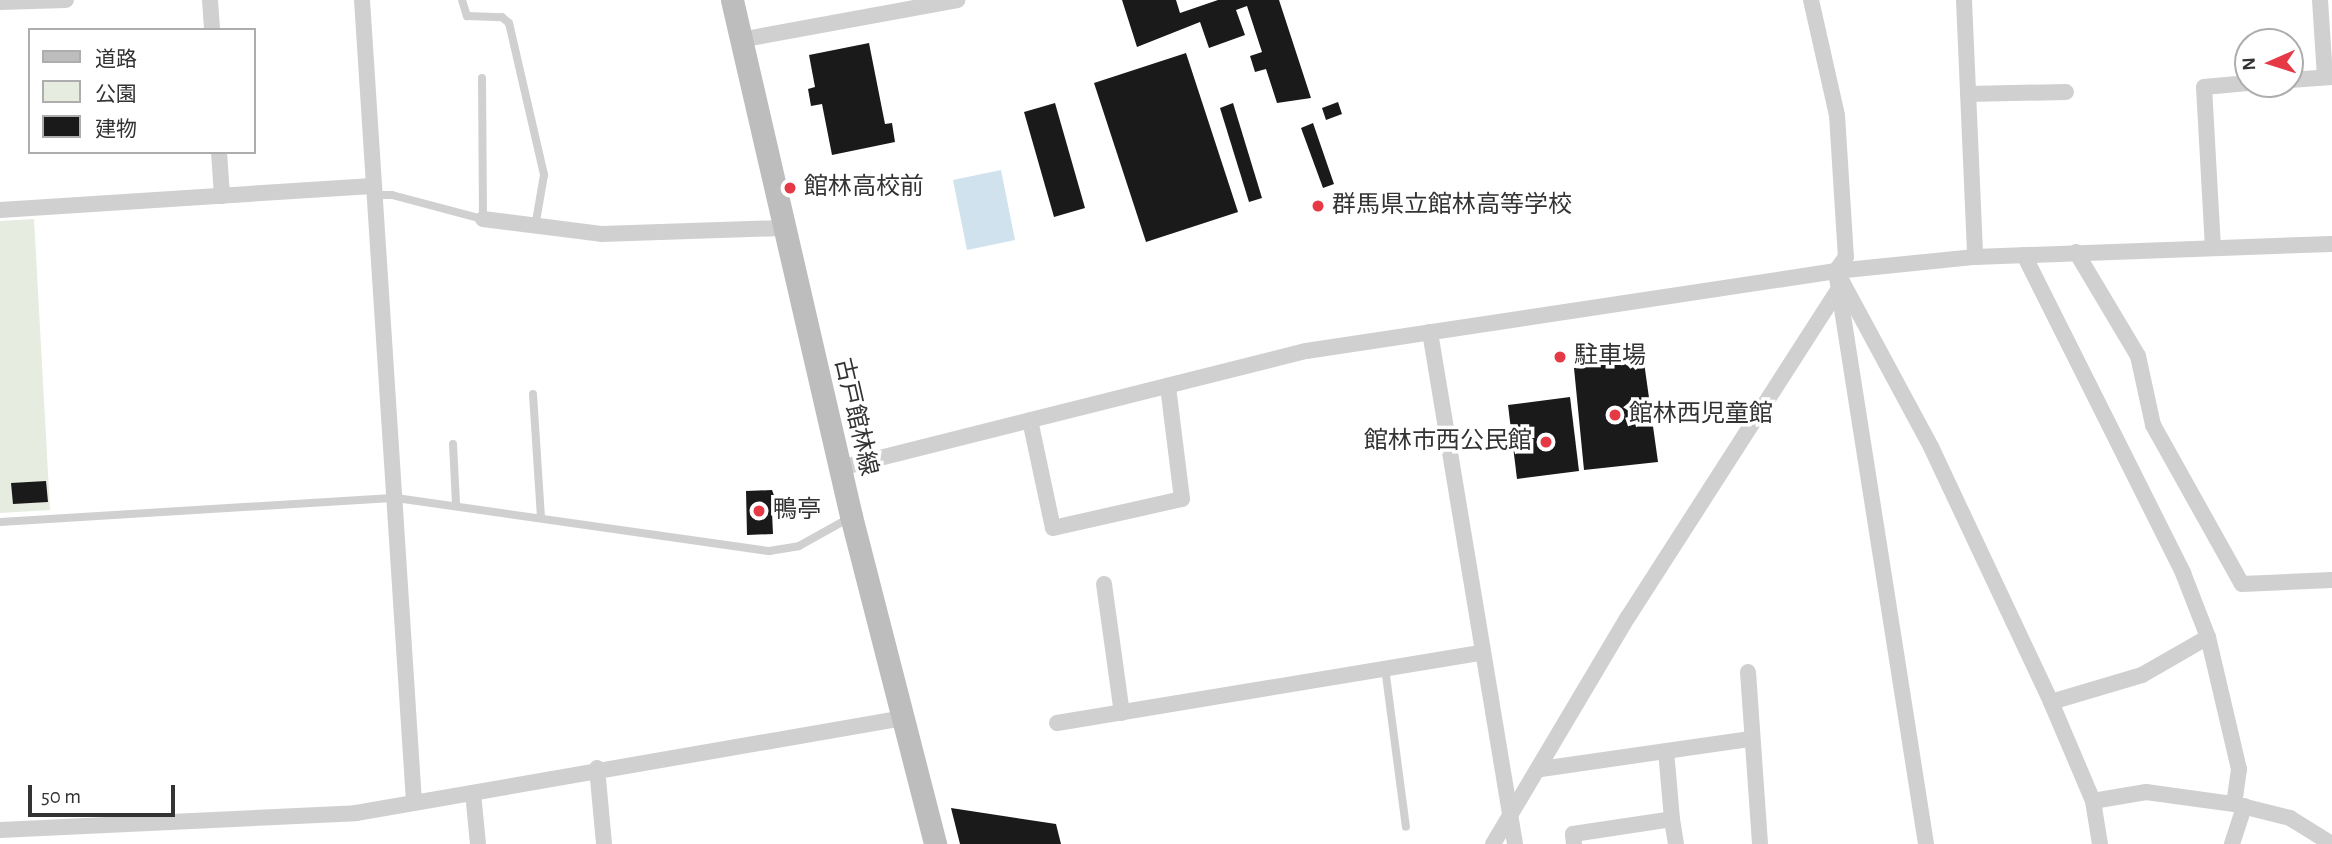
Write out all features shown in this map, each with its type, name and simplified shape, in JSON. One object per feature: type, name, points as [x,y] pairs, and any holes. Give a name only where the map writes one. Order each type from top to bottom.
[{"type":"main road","name":"古戸館林線","points":[[732,0],[782,228],[851,516],[935,844]]},
{"type":"street","points":[[0,2],[66,0]]},
{"type":"street","points":[[210,0],[212,28]]},
{"type":"street","points":[[362,0],[372,191],[396,498],[414,803]]},
{"type":"street","points":[[740,40],[957,0]]},
{"type":"street","points":[[1811,0],[1837,115],[1846,257],[1836,271],[1926,844]]},
{"type":"street","points":[[1964,0],[1975,257]]},
{"type":"street","points":[[2304,79],[2329,77],[2320,0]]},
{"type":"street","points":[[2213,248],[2204,87],[2234,84]]},
{"type":"street","points":[[1968,94],[2066,92]]},
{"type":"street","points":[[219,154],[222,196]]},
{"type":"street","points":[[0,210],[222,196],[372,191]]},
{"type":"street","points":[[483,219],[601,234],[782,228]]},
{"type":"street","points":[[840,468],[1306,351],[1836,271],[1975,257],[2332,244]]},
{"type":"street","points":[[2076,252],[2138,356],[2153,425],[2242,584],[2332,580]]},
{"type":"street","points":[[2024,255],[2183,573],[2208,637],[2239,769],[2239,805],[2232,844]]},
{"type":"street","points":[[1836,271],[1932,449],[2050,702],[2093,801],[2099,844]]},
{"type":"street","points":[[1493,844],[1541,769],[1628,617],[1839,288]]},
{"type":"street","points":[[1430,332],[1480,653],[1515,844]]},
{"type":"street","points":[[1030,421],[1053,528],[1182,499],[1168,386]]},
{"type":"street","points":[[1104,584],[1122,713]]},
{"type":"street","points":[[2050,702],[2142,675],[2208,637]]},
{"type":"street","points":[[1057,723],[1480,653]]},
{"type":"street","points":[[1748,672],[1749,739],[1760,844]]},
{"type":"street","points":[[0,830],[356,813],[597,768],[903,718]]},
{"type":"street","points":[[1541,769],[1749,739]]},
{"type":"street","points":[[1666,751],[1676,844]]},
{"type":"street","points":[[597,768],[604,844]]},
{"type":"street","points":[[2093,801],[2146,792],[2239,805],[2290,818],[2332,844]]},
{"type":"street","points":[[473,793],[478,844]]},
{"type":"street","points":[[1574,844],[1573,834],[1672,819]]},
{"type":"lane","points":[[463,0],[467,16],[502,17],[509,23],[544,175],[535,227]]},
{"type":"lane","points":[[372,191],[483,219],[482,78]]},
{"type":"lane","points":[[533,394],[541,517]]},
{"type":"lane","points":[[453,444],[456,504]]},
{"type":"lane","points":[[0,522],[396,498],[541,517],[705,546],[769,551],[799,546],[851,516]]},
{"type":"lane","points":[[1385,668],[1406,827]]},
{"type":"green space","points":[[34,219],[50,510],[0,513],[0,221]]},
{"type":"water","points":[[1001,170],[1015,240],[967,250],[953,180]]},
{"type":"building","points":[[1122,0],[1176,0],[1180,13],[1218,0],[1279,0],[1311,98],[1277,103],[1266,69],[1255,72],[1250,56],[1262,52],[1247,6],[1236,10],[1245,35],[1209,48],[1200,22],[1137,47]]},
{"type":"building","points":[[869,43],[885,124],[892,123],[895,142],[832,155],[822,104],[811,106],[808,89],[815,87],[809,55]]},
{"type":"building","points":[[1186,53],[1238,212],[1146,242],[1094,83]]},
{"type":"building","points":[[1338,102],[1342,114],[1326,120],[1322,108]]},
{"type":"building","points":[[1055,103],[1085,208],[1054,217],[1024,112]]},
{"type":"building","points":[[1233,103],[1262,198],[1249,202],[1220,108]]},
{"type":"building","points":[[1313,123],[1334,184],[1323,188],[1301,128]]},
{"type":"building","name":"館林西児童館","points":[[1643,355],[1658,462],[1584,470],[1574,368]]},
{"type":"building","points":[[1570,397],[1579,471],[1517,479],[1508,405]]},
{"type":"building","points":[[46,481],[48,502],[13,504],[11,483]]},
{"type":"building","points":[[772,490],[780,511],[772,512],[773,534],[747,535],[746,491]]},
{"type":"building","points":[[951,808],[1056,824],[1061,844],[960,844]]},
{"type":"place","name":"館林高校前","points":[[790,188]]},
{"type":"place","name":"群馬県立館林高等学校","points":[[1318,206]]},
{"type":"place","name":"駐車場","points":[[1560,357]]},
{"type":"place","name":"館林西児童館","points":[[1615,415]]},
{"type":"place","name":"館林市西公民館","points":[[1546,442]]},
{"type":"place","name":"鴨亭","points":[[759,511]]}]
